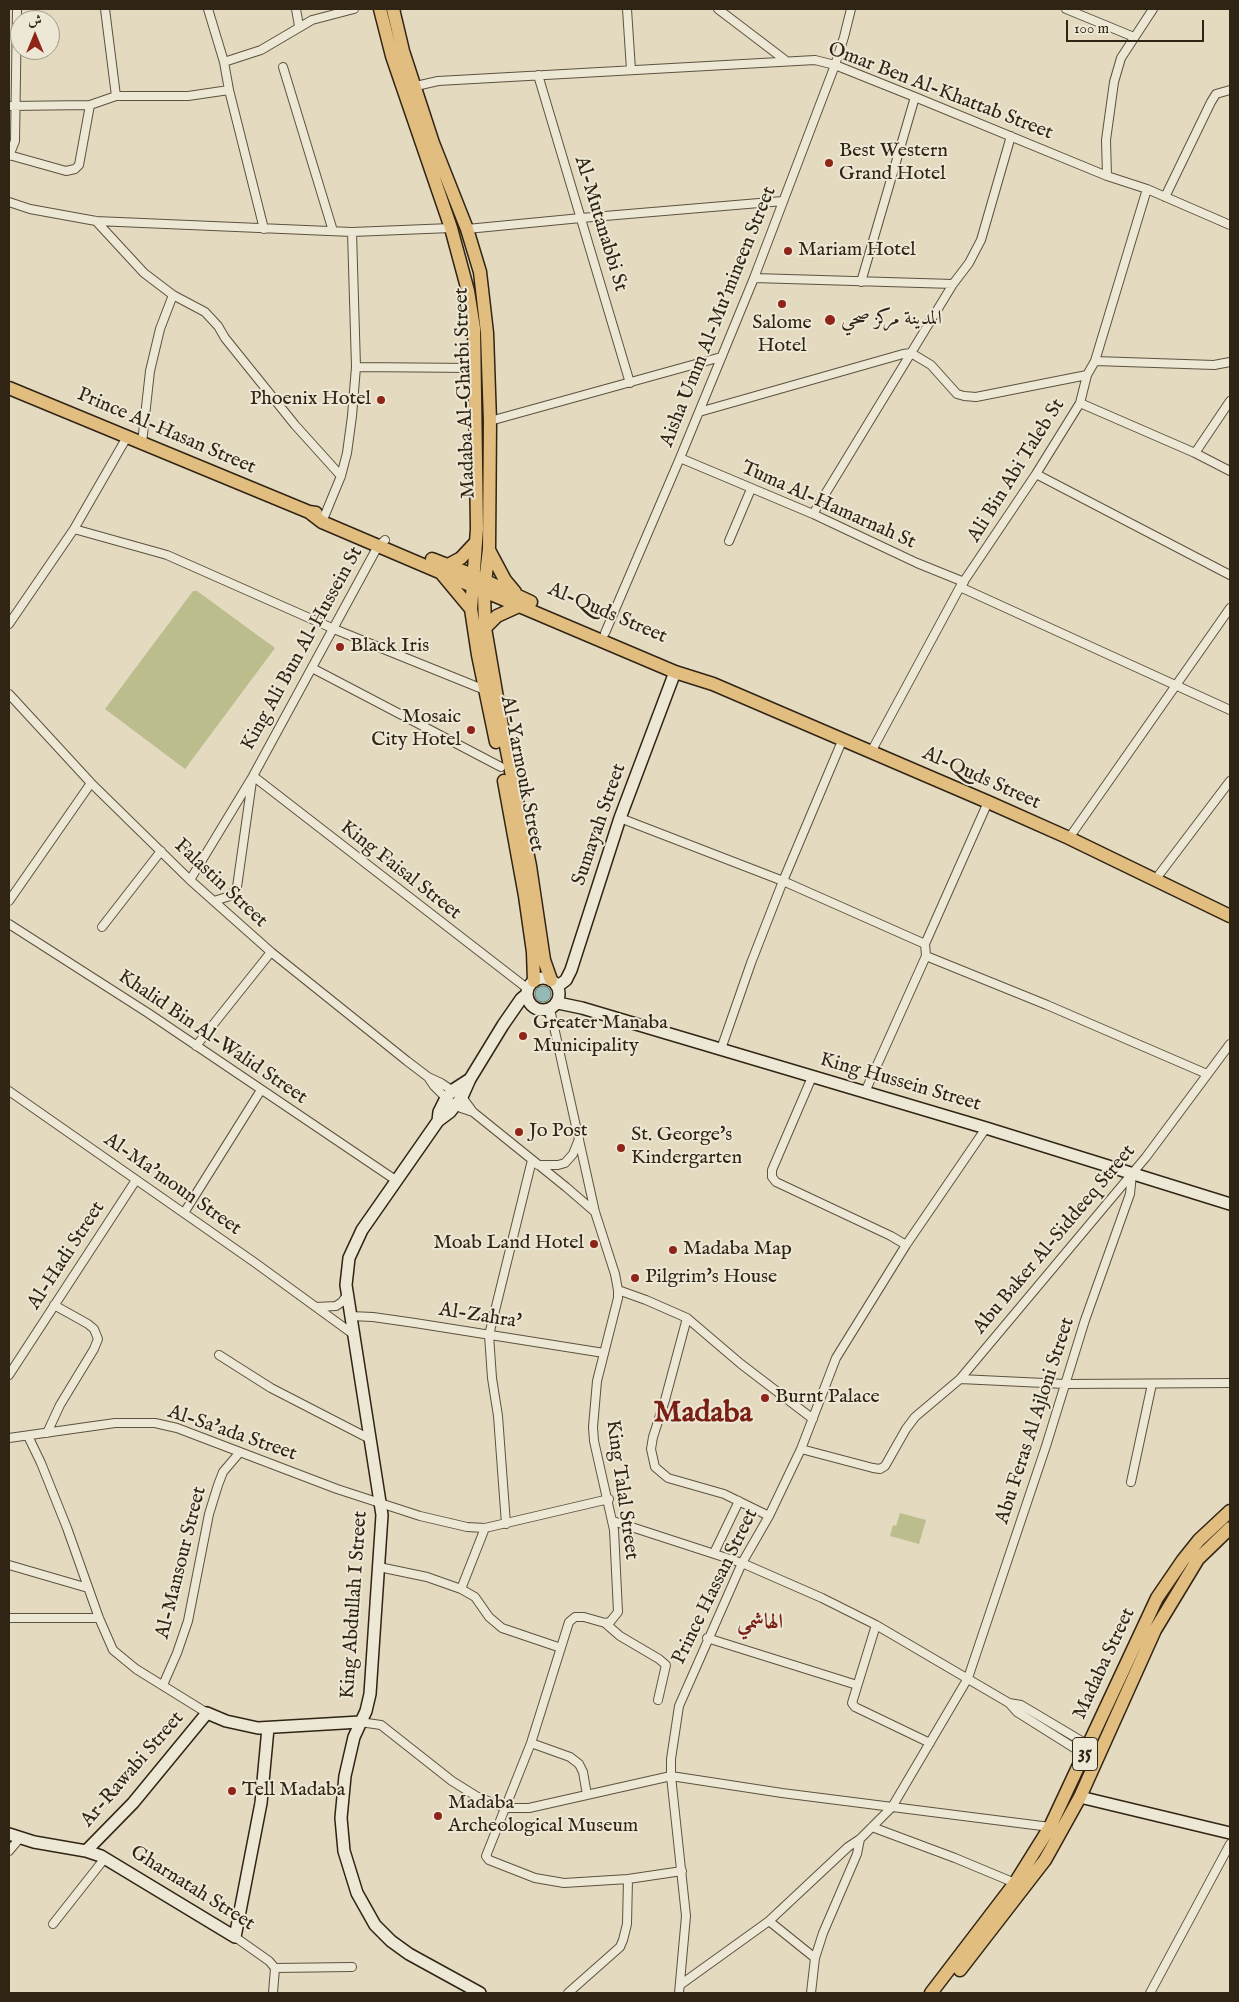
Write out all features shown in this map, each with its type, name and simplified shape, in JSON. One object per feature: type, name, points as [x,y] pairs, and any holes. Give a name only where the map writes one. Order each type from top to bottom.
[{"type":"main road","name":"Madaba Al-Gharbi Street","points":[[380,9],[392,56],[451,228],[468,291],[474,328],[478,529],[476,542],[479,583]]},
{"type":"main road","name":"Madaba Al-Gharbi Street","points":[[392,9],[403,51],[416,86],[433,143],[467,229],[480,272],[487,334],[490,421],[489,549],[479,583]]},
{"type":"main road","name":"Prince Al-Hasan Street","points":[[9,388],[479,583]]},
{"type":"main road","points":[[471,609],[444,568],[461,558],[476,542]]},
{"type":"main road","points":[[485,628],[497,616],[519,601],[504,580],[489,549]]},
{"type":"main road","name":"Al-Quds Street","points":[[479,583],[677,668],[704,677],[713,684],[842,741],[988,802],[1069,838],[1230,916]]},
{"type":"main road","name":"Al-Yarmouk Street","points":[[479,583],[471,609],[534,952],[529,988]]},
{"type":"main road","name":"Al-Yarmouk Street","points":[[479,583],[489,661],[530,866],[544,960],[554,983]]},
{"type":"main road","name":"Al-Quds Street","points":[[586,629],[605,633],[677,668]]},
{"type":"main road","name":"Sumayah Street","points":[[554,983],[566,980],[571,970],[620,818],[677,668]]},
{"type":"main road","points":[[454,1098],[470,1079],[511,1013],[529,988],[542,978],[554,983],[560,995],[554,1006],[539,1010],[534,1008],[528,1000],[529,988]]},
{"type":"main road","name":"King Hussein Street","points":[[554,1006],[582,1008],[986,1128],[1230,1204]]},
{"type":"main road","name":"King Abdullah I Street","points":[[454,1098],[439,1112],[438,1121],[362,1230],[349,1258],[346,1285],[347,1295],[380,1503],[382,1527],[370,1694],[366,1711],[354,1737],[345,1776],[341,1818],[344,1851],[357,1893],[375,1925],[400,1948],[480,1993]]},
{"type":"main road","name":"Madaba Street","points":[[931,1993],[1015,1883],[1050,1827],[1156,1598],[1199,1540],[1230,1511]]},
{"type":"main road","name":"Madaba Street","points":[[942,1993],[1045,1860],[1080,1797],[1155,1630],[1168,1606],[1198,1559],[1228,1531]]},
{"type":"main road","points":[[207,1713],[236,1724],[268,1728],[360,1722]]},
{"type":"main road","name":"Ar-Rawabi Street","points":[[86,1851],[133,1803],[207,1713]]},
{"type":"main road","points":[[235,1937],[261,1803],[268,1728]]},
{"type":"main road","points":[[1080,1797],[1230,1833]]},
{"type":"main road","name":"Gharnatah Street","points":[[14,1836],[47,1845],[86,1851],[104,1858],[235,1937]]},
{"type":"street","points":[[17,9],[12,106],[15,141],[9,155],[66,171],[75,169],[79,165],[90,105]]},
{"type":"street","points":[[104,9],[116,96]]},
{"type":"street","points":[[208,9],[224,62],[229,90],[264,229]]},
{"type":"street","points":[[296,9],[300,26]]},
{"type":"street","points":[[224,62],[261,50],[300,26],[328,15],[354,9]]},
{"type":"street","points":[[627,9],[631,70]]},
{"type":"street","points":[[718,9],[785,60]]},
{"type":"street","name":"Aisha Umm Al-Mu'mineen Street","points":[[605,633],[754,278],[835,65],[851,9]]},
{"type":"street","points":[[1066,9],[1134,37]]},
{"type":"street","points":[[1107,176],[1106,140],[1114,82],[1121,58],[1153,9]]},
{"type":"street","name":"Omar Ben Al-Khattab Street","points":[[416,86],[438,81],[785,60],[815,60],[835,65],[1107,176],[1147,189],[1230,225]]},
{"type":"street","points":[[283,67],[333,231]]},
{"type":"street","name":"Al-Mutanabbi St","points":[[538,75],[630,383]]},
{"type":"street","points":[[12,106],[90,105],[116,96],[188,96],[229,90]]},
{"type":"street","points":[[1165,197],[1211,102],[1216,94],[1230,90]]},
{"type":"street","points":[[861,282],[915,97]]},
{"type":"street","points":[[813,514],[953,284],[969,263],[981,240],[1011,136]]},
{"type":"street","name":"Ali Bin Abi Taleb St","points":[[871,752],[962,585],[1036,474],[1080,403],[1086,375],[1095,361],[1147,189]]},
{"type":"street","points":[[467,229],[783,201]]},
{"type":"street","points":[[9,202],[30,209],[96,221],[352,232],[451,228]]},
{"type":"street","points":[[96,221],[120,249],[144,272],[173,294],[205,312],[218,326],[225,338],[295,426],[341,476]]},
{"type":"street","points":[[323,519],[341,476],[347,453],[352,416],[356,367],[352,232]]},
{"type":"street","points":[[754,278],[953,284]]},
{"type":"street","points":[[142,443],[150,372],[160,329],[173,294]]},
{"type":"street","points":[[699,412],[898,355],[911,353],[931,365],[957,394],[964,396],[976,397],[1086,375]]},
{"type":"street","points":[[490,421],[721,358]]},
{"type":"street","points":[[1095,361],[1214,365],[1230,362]]},
{"type":"street","points":[[356,367],[475,368]]},
{"type":"street","points":[[1195,453],[1230,401]]},
{"type":"street","points":[[1080,403],[1195,453],[1230,471]]},
{"type":"street","points":[[9,624],[74,528],[127,437]]},
{"type":"street","name":"Tuma Al-Hamarnah St","points":[[680,458],[813,514],[1230,710]]},
{"type":"street","points":[[1036,474],[1230,575]]},
{"type":"street","points":[[729,541],[751,489]]},
{"type":"street","points":[[74,528],[167,555],[334,629],[485,690]]},
{"type":"street","name":"King Ali Bun Al-Hussein St","points":[[190,880],[253,776],[381,543]]},
{"type":"street","points":[[1069,838],[1230,608]]},
{"type":"street","points":[[312,668],[501,767]]},
{"type":"street","name":"Falastin Street","points":[[9,694],[91,784],[190,880],[271,952],[473,1112],[595,1212]]},
{"type":"street","points":[[721,1049],[751,963],[783,881],[842,741]]},
{"type":"street","points":[[214,901],[230,896],[237,887],[253,776]]},
{"type":"street","name":"King Faisal Street","points":[[253,776],[529,988]]},
{"type":"street","points":[[1155,880],[1230,781]]},
{"type":"street","points":[[9,901],[91,784]]},
{"type":"street","points":[[865,1092],[926,956],[925,944],[988,802]]},
{"type":"street","points":[[620,818],[783,881],[925,944]]},
{"type":"street","points":[[102,927],[161,851]]},
{"type":"street","name":"Khalid Bin Al-Walid Street","points":[[9,924],[196,1046],[397,1181]]},
{"type":"street","points":[[196,1046],[271,952]]},
{"type":"street","points":[[926,956],[1047,1005],[1208,1074]]},
{"type":"street","name":"King Talal Street","points":[[554,1006],[595,1212],[615,1274],[618,1290],[618,1298],[597,1381],[593,1427],[613,1521],[618,1612],[614,1620],[605,1623]]},
{"type":"street","name":"Abu Baker Al-Siddeeq Street","points":[[801,1449],[880,1469],[889,1461],[906,1429],[915,1417],[960,1379],[1132,1174],[1230,1044]]},
{"type":"street","points":[[812,1077],[772,1170],[772,1177],[776,1182],[891,1236],[906,1245]]},
{"type":"street","points":[[184,1213],[261,1090]]},
{"type":"street","name":"Al-Ma'moun Street","points":[[9,1091],[353,1334]]},
{"type":"street","name":"Prince Hassan Street","points":[[679,1993],[686,1916],[671,1776],[671,1759],[679,1706],[742,1563],[769,1516],[801,1449],[836,1358],[906,1245],[986,1128]]},
{"type":"street","points":[[506,1524],[498,1416],[492,1378],[489,1335],[535,1162],[558,1166],[565,1164],[573,1154],[579,1139]]},
{"type":"street","name":"Abu Feras Al Ajloni Street","points":[[680,1985],[768,1921],[848,1847],[860,1839],[892,1806],[968,1678],[1046,1446],[1085,1320],[1130,1194],[1132,1174]]},
{"type":"street","name":"Al-Hadi Street","points":[[9,1375],[136,1180]]},
{"type":"street","points":[[618,1290],[687,1318],[741,1364],[813,1419]]},
{"type":"street","points":[[316,1307],[336,1306],[347,1295]]},
{"type":"street","points":[[47,1432],[60,1405],[94,1349],[98,1339],[94,1329],[88,1324],[54,1305]]},
{"type":"street","name":"Al-Zahra'","points":[[350,1316],[407,1322],[604,1353]]},
{"type":"street","points":[[687,1318],[653,1437],[652,1457],[655,1467],[668,1478],[714,1491],[769,1516]]},
{"type":"street","points":[[219,1355],[271,1388],[370,1439]]},
{"type":"street","points":[[960,1379],[1065,1384],[1230,1383]]},
{"type":"street","points":[[1131,1482],[1152,1384]]},
{"type":"street","name":"Al-Sa'ada Street","points":[[9,1438],[115,1423],[155,1423],[177,1428],[337,1489],[420,1516],[458,1525],[485,1528],[609,1498]]},
{"type":"street","points":[[28,1436],[67,1528],[99,1618],[113,1650],[136,1669],[207,1713]]},
{"type":"street","name":"Al-Mansour Street","points":[[163,1685],[188,1621],[209,1514],[218,1484],[223,1472],[240,1452]]},
{"type":"street","points":[[714,1553],[739,1501]]},
{"type":"street","points":[[613,1521],[742,1563],[822,1598],[876,1625],[1009,1703],[1021,1705],[1086,1750],[1098,1756]]},
{"type":"street","points":[[461,1589],[485,1528]]},
{"type":"street","points":[[9,1565],[88,1588]]},
{"type":"street","points":[[379,1567],[427,1577],[461,1589],[475,1597],[489,1617],[502,1628],[560,1648]]},
{"type":"street","points":[[658,1700],[666,1665],[620,1636],[605,1623],[584,1617],[575,1617],[569,1622],[531,1743],[486,1856],[489,1860],[549,1882],[579,1883],[628,1879],[682,1871]]},
{"type":"street","points":[[9,1618],[99,1618]]},
{"type":"street","points":[[876,1625],[852,1700],[853,1706],[930,1743]]},
{"type":"street","points":[[708,1638],[857,1685]]},
{"type":"street","points":[[360,1722],[381,1725],[452,1780],[476,1796],[504,1808],[529,1808],[671,1776],[1050,1827]]},
{"type":"street","points":[[531,1743],[570,1756],[579,1764],[583,1772],[587,1795]]},
{"type":"street","points":[[872,1827],[1015,1883]]},
{"type":"street","points":[[9,1851],[14,1836]]},
{"type":"street","points":[[811,1993],[815,1958],[823,1933],[857,1854],[860,1839]]},
{"type":"street","points":[[1150,1993],[1230,1844]]},
{"type":"street","points":[[53,1924],[104,1858]]},
{"type":"street","points":[[568,1993],[620,1946],[627,1924],[628,1879]]},
{"type":"street","points":[[768,1921],[815,1958]]},
{"type":"street","name":"Gharnatah Street","points":[[235,1937],[269,1961],[274,1968]]},
{"type":"street","points":[[273,1993],[274,1968],[352,1967]]},
{"type":"green space","points":[[193,591],[197,591],[275,648],[185,769],[105,709]]},
{"type":"green space","points":[[900,1513],[926,1520],[919,1544],[890,1536],[893,1525],[896,1526]]},
{"type":"water","points":[[540,986],[546,986],[551,991],[549,1000],[540,1002],[535,997],[535,991]]},
{"type":"place","name":"Best Western Grand Hotel","points":[[829,163]]},
{"type":"place","name":"Mariam Hotel","points":[[788,251]]},
{"type":"place","name":"Salome Hotel","points":[[782,304]]},
{"type":"place","name":"المدينة مركز صحي","points":[[830,320]]},
{"type":"place","name":"Phoenix Hotel","points":[[381,400]]},
{"type":"place","name":"Black Iris","points":[[340,647]]},
{"type":"place","name":"Mosaic City Hotel","points":[[471,730]]},
{"type":"place","name":"Greater Manaba Municipality","points":[[523,1036]]},
{"type":"place","name":"Jo Post","points":[[519,1132]]},
{"type":"place","name":"St. George's Kindergarten","points":[[621,1148]]},
{"type":"place","name":"Moab Land Hotel","points":[[594,1244]]},
{"type":"place","name":"Madaba Map","points":[[673,1250]]},
{"type":"place","name":"Pilgrim's House","points":[[635,1278]]},
{"type":"place","name":"Burnt Palace","points":[[765,1398]]},
{"type":"place","name":"Tell Madaba","points":[[232,1791]]},
{"type":"place","name":"Madaba Archeological Museum","points":[[438,1816]]},
{"type":"district","name":"Madaba","points":[[703,1415]]},
{"type":"district","name":"الهاشمي","points":[[760,1624]]}]
